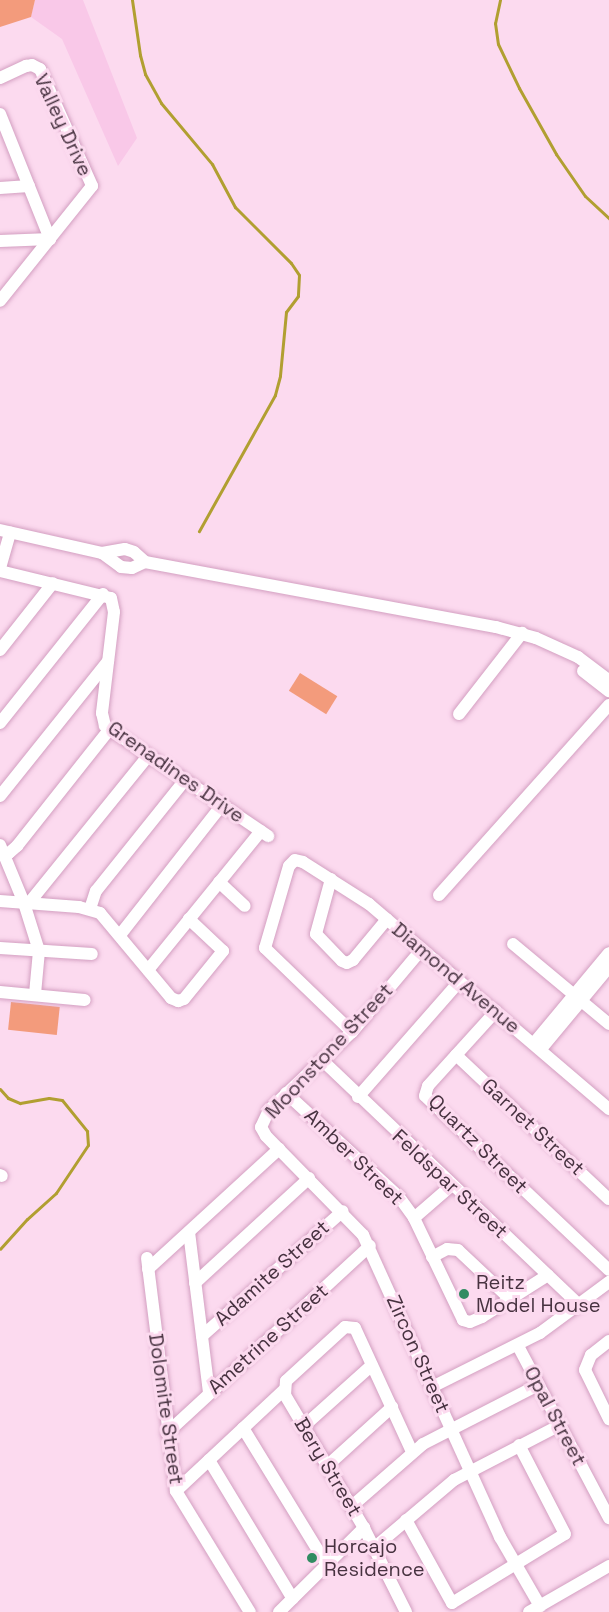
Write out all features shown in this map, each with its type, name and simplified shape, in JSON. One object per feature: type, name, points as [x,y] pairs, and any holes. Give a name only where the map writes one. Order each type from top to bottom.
[{"type":"street","name":"Valley Drive","points":[[0,78],[26,66],[32,65],[40,69],[92,186],[50,239]]},
{"type":"street","points":[[0,114],[4,136],[29,186],[50,239]]},
{"type":"street","points":[[0,188],[29,186]]},
{"type":"street","points":[[0,241],[50,239]]},
{"type":"street","points":[[0,301],[5,289],[50,239]]},
{"type":"street","points":[[0,723],[103,594],[0,570],[5,531],[102,553],[121,567],[132,568],[145,562],[522,633],[578,657],[609,680]]},
{"type":"street","points":[[0,650],[53,583]]},
{"type":"street","name":"Grenadines Drive","points":[[103,594],[111,598],[114,606],[102,718],[109,730],[265,833],[219,882]]},
{"type":"street","points":[[459,714],[522,633]]},
{"type":"street","points":[[564,651],[573,663],[609,691]]},
{"type":"street","points":[[0,796],[109,660]]},
{"type":"street","points":[[439,895],[609,705]]},
{"type":"street","points":[[35,994],[39,951],[26,903],[1,852],[17,846],[109,730]]},
{"type":"street","points":[[26,903],[148,756]]},
{"type":"street","points":[[90,909],[96,891],[185,780]]},
{"type":"street","points":[[120,935],[222,805]]},
{"type":"street","name":"Diamond Avenue","points":[[352,1032],[266,951],[266,941],[289,866],[295,860],[300,860],[331,879],[387,919],[609,1109]]},
{"type":"street","points":[[331,879],[316,934],[342,961],[347,963],[353,960],[387,919]]},
{"type":"street","points":[[148,970],[219,882],[245,906]]},
{"type":"street","points":[[0,901],[90,909],[105,917],[171,998],[178,1001],[184,999],[223,951],[189,919]]},
{"type":"street","points":[[513,944],[609,1024]]},
{"type":"street","points":[[0,948],[92,954]]},
{"type":"street","name":"Moonstone Street","points":[[261,1127],[268,1110],[352,1032],[422,949]]},
{"type":"street","points":[[538,1046],[577,998],[609,952]]},
{"type":"street","points":[[577,998],[609,967]]},
{"type":"street","points":[[358,1096],[460,981]]},
{"type":"street","points":[[0,992],[85,1000]]},
{"type":"street","name":"Quartz Street","points":[[496,1011],[428,1086],[425,1093],[427,1099],[609,1270]]},
{"type":"street","name":"Garnet Street","points":[[456,1055],[609,1199]]},
{"type":"street","name":"Feldspar Street","points":[[322,1060],[580,1306]]},
{"type":"street","name":"Amber Street","points":[[286,1093],[390,1188],[414,1218],[463,1320],[470,1322],[482,1317],[548,1275]]},
{"type":"street","name":"Zircon Street","points":[[261,1127],[279,1149],[343,1211],[369,1246],[535,1609]]},
{"type":"street","points":[[209,1392],[189,1232],[279,1149]]},
{"type":"street","points":[[195,1283],[309,1178]]},
{"type":"street","points":[[414,1218],[452,1185]]},
{"type":"street","name":"Adamite Street","points":[[202,1336],[343,1211]]},
{"type":"street","name":"Dolomite Street","points":[[189,1232],[148,1264],[167,1433],[176,1491],[250,1612]]},
{"type":"street","name":"Ametrine Street","points":[[167,1433],[369,1246]]},
{"type":"street","points":[[432,1257],[447,1249],[458,1250],[510,1299]]},
{"type":"street","points":[[432,1387],[518,1346],[580,1306],[609,1282]]},
{"type":"street","points":[[176,1491],[284,1388],[288,1377],[345,1327],[352,1326],[357,1331],[412,1452]]},
{"type":"street","points":[[609,1341],[591,1355],[585,1371],[609,1419]]},
{"type":"street","name":"Opal Street","points":[[518,1346],[609,1518]]},
{"type":"street","points":[[304,1426],[372,1365]]},
{"type":"street","points":[[352,1506],[412,1452],[538,1385]]},
{"type":"street","name":"Bery Street","points":[[284,1388],[375,1547],[406,1612]]},
{"type":"street","points":[[327,1466],[392,1407]]},
{"type":"street","points":[[375,1547],[441,1490],[471,1470],[560,1425]]},
{"type":"street","points":[[243,1428],[327,1565]]},
{"type":"street","points":[[406,1520],[452,1603],[565,1534],[519,1445]]},
{"type":"street","points":[[209,1460],[292,1599]]},
{"type":"street","points":[[279,1612],[364,1528]]},
{"type":"street","points":[[535,1609],[609,1566]]},
{"type":"shaded area","points":[[0,0],[35,0],[31,17],[0,27]]},
{"type":"shaded area","points":[[35,0],[83,0],[137,138],[118,166],[62,39],[31,17]]},
{"type":"shaded area","points":[[300,673],[337,696],[326,714],[289,691]]},
{"type":"shaded area","points":[[11,1002],[60,1007],[57,1035],[8,1030]]},
{"type":"waterway","points":[[132,0],[145,74],[161,103],[212,164],[235,207],[291,263],[299,275],[298,296],[286,312],[280,376],[275,395],[199,531]]},
{"type":"waterway","points":[[500,0],[495,23],[498,44],[519,88],[556,154],[585,196],[609,218]]},
{"type":"waterway","points":[[0,1089],[8,1098],[20,1103],[49,1098],[62,1100],[87,1131],[88,1145],[56,1193],[27,1219],[0,1249]]},
{"type":"place","name":"Reitz Model House","points":[[464,1294]]},
{"type":"place","name":"Horcajo Residence","points":[[312,1558]]}]
